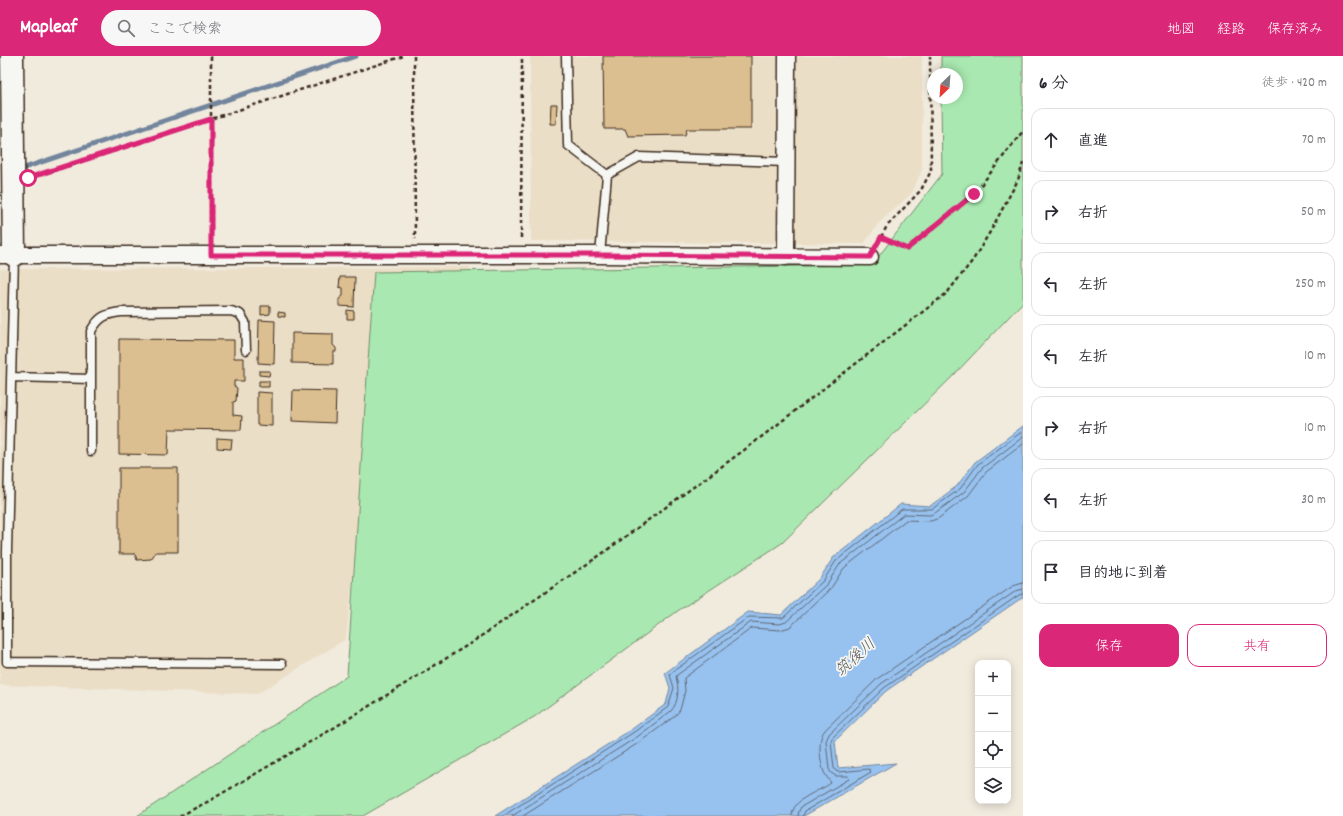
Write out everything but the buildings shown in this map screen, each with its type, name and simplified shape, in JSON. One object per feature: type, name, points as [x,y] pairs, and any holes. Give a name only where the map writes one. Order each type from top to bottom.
[{"type":"street","points":[[12,56],[13,183],[7,255],[600,255],[870,257]]},
{"type":"street","points":[[786,256],[787,56]]},
{"type":"lane","points":[[566,56],[568,145],[607,175]]},
{"type":"lane","points":[[607,175],[639,157],[786,162]]},
{"type":"lane","points":[[600,255],[607,175]]},
{"type":"lane","points":[[7,255],[11,377],[4,551],[7,662],[282,664]]},
{"type":"lane","points":[[91,451],[91,331],[95,324],[106,314],[121,312],[231,311],[240,314],[245,322],[246,350]]},
{"type":"lane","points":[[11,377],[91,379]]},
{"type":"path","points":[[211,56],[211,255]]},
{"type":"path","points":[[13,183],[404,56]]},
{"type":"path","points":[[414,56],[416,255]]},
{"type":"path","points":[[520,255],[522,56]]},
{"type":"path","points":[[870,257],[887,226],[921,190],[931,171],[930,56]]},
{"type":"path","points":[[881,237],[907,249],[974,194],[1023,131]]},
{"type":"path","points":[[180,816],[209,801],[332,729],[471,643],[596,558],[752,445],[947,293],[973,260],[990,232],[1018,180],[1023,163]]},
{"type":"shaded area","points":[[530,56],[922,56],[922,170],[912,193],[879,223],[864,244],[531,241]]},
{"type":"shaded area","points":[[470,267],[460,474],[365,471],[346,639],[257,694],[0,685],[0,269]]},
{"type":"green space","points":[[941,56],[1023,56],[1023,302],[952,377],[782,543],[679,610],[534,717],[363,816],[137,816],[347,676],[374,272],[872,265],[942,174],[941,104],[963,104],[963,68],[941,68]]},
{"type":"water","name":"筑後川","points":[[1023,426],[1023,597],[886,691],[835,741],[838,768],[896,763],[804,816],[495,816],[632,729],[666,704],[670,688],[665,673],[748,612],[781,615],[820,578],[833,558],[901,504],[930,506],[957,486],[975,462]]},
{"type":"waterway","points":[[18,170],[356,56]]},
{"type":"route","points":[[28,178],[211,119],[211,255],[870,257],[881,237],[907,249],[974,194]]}]
